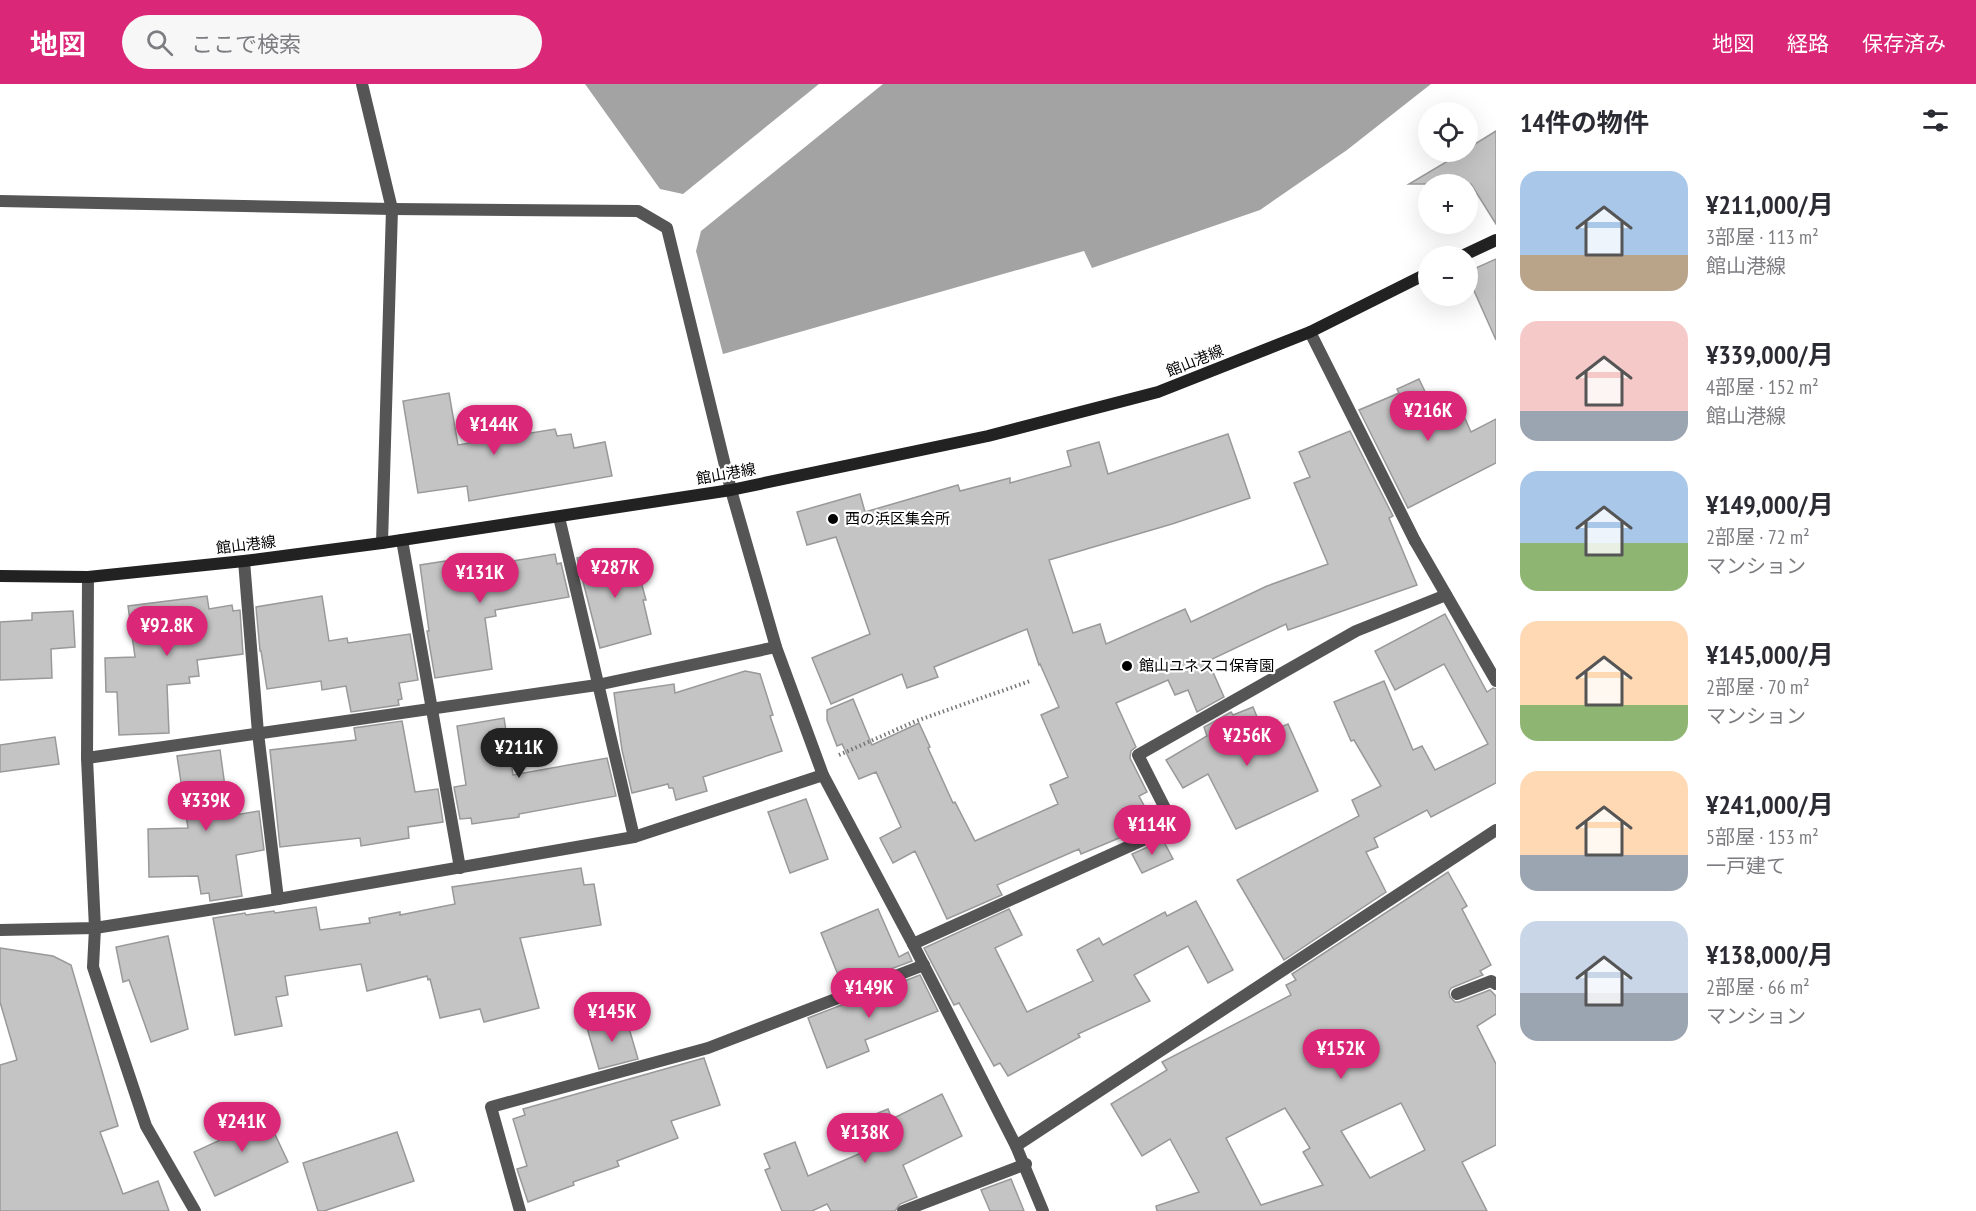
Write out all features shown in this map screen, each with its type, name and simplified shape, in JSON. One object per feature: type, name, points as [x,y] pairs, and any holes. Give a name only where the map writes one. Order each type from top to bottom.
[{"type":"main road","points":[[1478,248],[1496,240]]},
{"type":"main road","name":"館山港線","points":[[0,576],[88,577],[244,561],[382,543],[731,490],[988,436],[1158,392],[1310,332],[1418,278]]},
{"type":"street","points":[[362,84],[392,209],[382,543]]},
{"type":"street","points":[[0,201],[392,209],[638,211],[667,228],[731,490],[776,647],[823,775],[1026,1164],[1043,1211]]},
{"type":"street","points":[[1310,332],[1415,541],[1496,681]]},
{"type":"street","points":[[559,517],[634,837]]},
{"type":"street","points":[[402,540],[460,868]]},
{"type":"street","points":[[244,561],[258,733],[278,899]]},
{"type":"street","points":[[88,577],[87,758],[95,928],[93,967],[146,1126],[195,1211]]},
{"type":"street","points":[[913,944],[1174,826],[1138,755],[1356,631],[1446,595]]},
{"type":"street","points":[[87,758],[597,685],[776,647]]},
{"type":"street","points":[[0,930],[95,928],[278,899],[634,837],[823,775]]},
{"type":"street","points":[[1016,1146],[1496,830]]},
{"type":"street","points":[[520,1211],[491,1107],[708,1048],[924,965]]},
{"type":"street","points":[[1457,994],[1491,981],[1496,984]]},
{"type":"street","points":[[903,1211],[1026,1164]]},
{"type":"path","points":[[833,757],[916,721],[1030,681]]},
{"type":"shaded area","points":[[585,84],[819,84],[683,194],[660,189]]},
{"type":"shaded area","points":[[883,84],[1431,84],[1347,150],[1260,210],[1092,268],[1084,251],[723,354],[696,251],[701,231]]},
{"type":"building","points":[[1496,131],[1496,224],[1478,195],[1478,174],[1426,174],[1446,162],[1478,162],[1478,142]]},
{"type":"building","points":[[1418,179],[1418,184],[1409,184]]},
{"type":"building","points":[[1496,259],[1496,340],[1478,300],[1478,267]]},
{"type":"building","points":[[1419,379],[1431,404],[1454,394],[1471,432],[1496,419],[1496,463],[1408,508],[1359,410],[1399,393],[1397,389]]},
{"type":"building","points":[[449,393],[458,445],[555,429],[557,436],[571,434],[574,448],[605,442],[612,476],[469,501],[467,486],[418,493],[403,401]]},
{"type":"building","points":[[1350,431],[1393,516],[1389,518],[1417,585],[1288,630],[1286,624],[1208,661],[1224,697],[1197,712],[1188,690],[1175,695],[1168,680],[1116,703],[1136,747],[1131,751],[1130,758],[1147,792],[1139,796],[1155,826],[1081,854],[1079,849],[997,885],[1002,895],[947,919],[915,851],[893,863],[880,838],[901,827],[876,772],[859,779],[842,744],[837,746],[827,720],[827,710],[853,699],[872,745],[919,723],[953,803],[955,802],[975,841],[1058,804],[1050,785],[1068,777],[1041,715],[1059,707],[1039,665],[1027,629],[934,667],[938,677],[907,688],[902,674],[831,704],[812,658],[870,634],[836,537],[807,545],[797,512],[860,494],[865,512],[958,485],[960,491],[1010,478],[1010,483],[1071,466],[1067,451],[1099,442],[1108,474],[1228,434],[1250,498],[1172,524],[1049,560],[1073,633],[1100,624],[1106,644],[1185,609],[1191,622],[1267,586],[1328,564],[1294,483],[1310,477],[1299,452]]},
{"type":"building","points":[[601,552],[604,564],[634,556],[646,600],[643,600],[651,634],[600,648],[577,558]]},
{"type":"building","points":[[491,554],[495,560],[505,559],[506,562],[555,554],[557,564],[561,563],[569,597],[495,610],[496,616],[485,618],[492,669],[435,678],[420,565]]},
{"type":"building","points":[[207,596],[209,609],[232,605],[233,611],[240,610],[243,654],[197,660],[199,676],[189,677],[190,683],[167,685],[169,733],[119,735],[117,692],[106,692],[105,658],[135,657],[128,606]]},
{"type":"building","points":[[322,596],[329,641],[347,638],[348,643],[410,634],[418,680],[399,683],[402,699],[398,700],[399,705],[351,712],[346,686],[322,690],[321,681],[267,689],[260,651],[256,607]]},
{"type":"building","points":[[73,611],[75,647],[51,649],[52,678],[0,680],[0,622],[32,620],[32,613]]},
{"type":"building","points":[[1445,614],[1487,692],[1493,688],[1496,689],[1496,783],[1431,817],[1427,810],[1374,838],[1378,847],[1366,852],[1386,892],[1284,960],[1237,880],[1359,816],[1352,800],[1381,786],[1354,740],[1351,741],[1334,702],[1384,681],[1413,750],[1422,746],[1435,770],[1488,744],[1444,664],[1395,690],[1375,651]]},
{"type":"building","points":[[745,671],[760,674],[773,715],[770,716],[782,751],[703,777],[707,791],[676,800],[673,788],[669,788],[668,784],[632,793],[622,750],[614,693],[674,684],[675,693]]},
{"type":"building","points":[[1253,707],[1264,734],[1288,724],[1318,791],[1236,829],[1208,774],[1183,788],[1166,760],[1207,736],[1204,727],[1231,712],[1233,715]]},
{"type":"building","points":[[504,718],[513,775],[607,758],[616,796],[519,814],[519,817],[472,824],[471,818],[460,819],[454,787],[466,785],[457,726]]},
{"type":"building","points":[[402,721],[415,792],[438,789],[443,822],[408,827],[409,838],[361,846],[360,838],[280,847],[270,750],[356,740],[354,728]]},
{"type":"building","points":[[55,737],[59,764],[0,772],[0,745]]},
{"type":"building","points":[[220,750],[229,816],[259,811],[264,850],[236,855],[242,896],[210,901],[209,893],[201,894],[198,876],[149,877],[148,829],[188,828],[177,756]]},
{"type":"building","points":[[806,799],[828,859],[790,873],[768,812]]},
{"type":"building","points":[[1163,840],[1173,859],[1142,873],[1132,854]]},
{"type":"building","points":[[581,868],[584,885],[594,884],[601,925],[520,938],[539,1008],[484,1022],[480,1009],[440,1018],[430,979],[428,980],[427,976],[367,991],[361,964],[285,976],[288,995],[276,997],[282,1026],[235,1035],[213,918],[316,907],[320,930],[370,923],[369,918],[400,912],[400,915],[455,904],[452,887]]},
{"type":"building","points":[[1448,872],[1467,906],[1462,909],[1491,965],[1480,971],[1483,975],[1451,988],[1450,997],[1455,1002],[1459,1002],[1490,990],[1496,996],[1496,1014],[1477,1026],[1496,1064],[1496,1145],[1462,1162],[1487,1211],[1157,1211],[1156,1206],[1199,1192],[1170,1139],[1142,1156],[1111,1104],[1167,1070],[1162,1062],[1291,995],[1286,985],[1296,980],[1292,974]],"holes":[[[1401,1103],[1425,1150],[1370,1178],[1341,1131]],[[1285,1108],[1310,1148],[1303,1152],[1323,1185],[1261,1205],[1226,1138]]]},
{"type":"building","points":[[1196,901],[1233,970],[1208,983],[1188,946],[1134,975],[1150,1001],[1078,1034],[1080,1037],[1008,1076],[1000,1063],[994,1066],[959,1003],[954,1005],[924,948],[1009,909],[1022,935],[995,948],[1027,1012],[1093,981],[1077,950],[1099,938],[1103,945],[1165,912],[1167,916]]},
{"type":"building","points":[[878,909],[899,957],[908,952],[912,961],[843,987],[821,933]]},
{"type":"building","points":[[168,936],[188,1029],[151,1042],[129,980],[123,982],[116,947]]},
{"type":"building","points":[[0,948],[53,956],[71,965],[118,1126],[100,1132],[123,1194],[158,1181],[169,1211],[0,1211],[0,1065],[17,1060],[0,1002]]},
{"type":"building","points":[[920,975],[938,1011],[865,1040],[869,1051],[827,1068],[808,1018]]},
{"type":"building","points":[[626,1018],[638,1059],[599,1069],[587,1028]]},
{"type":"building","points":[[704,1058],[720,1105],[671,1121],[678,1138],[617,1161],[619,1166],[573,1182],[574,1185],[528,1202],[517,1169],[527,1166],[513,1119],[525,1115],[523,1109]]},
{"type":"building","points":[[942,1094],[962,1136],[903,1165],[917,1197],[900,1204],[895,1211],[831,1211],[827,1204],[812,1211],[782,1211],[765,1170],[770,1168],[764,1154],[795,1142],[808,1176],[868,1150],[856,1122],[888,1109],[892,1119]]},
{"type":"building","points":[[262,1107],[288,1162],[215,1196],[194,1152],[242,1130],[236,1112]]},
{"type":"building","points":[[397,1132],[414,1181],[318,1211],[303,1163]]},
{"type":"building","points":[[1011,1179],[1024,1211],[990,1211],[981,1190]]},
{"type":"place","name":"西の浜区集会所","points":[[833,519]]},
{"type":"place","name":"館山ユネスコ保育園","points":[[1127,666]]}]
